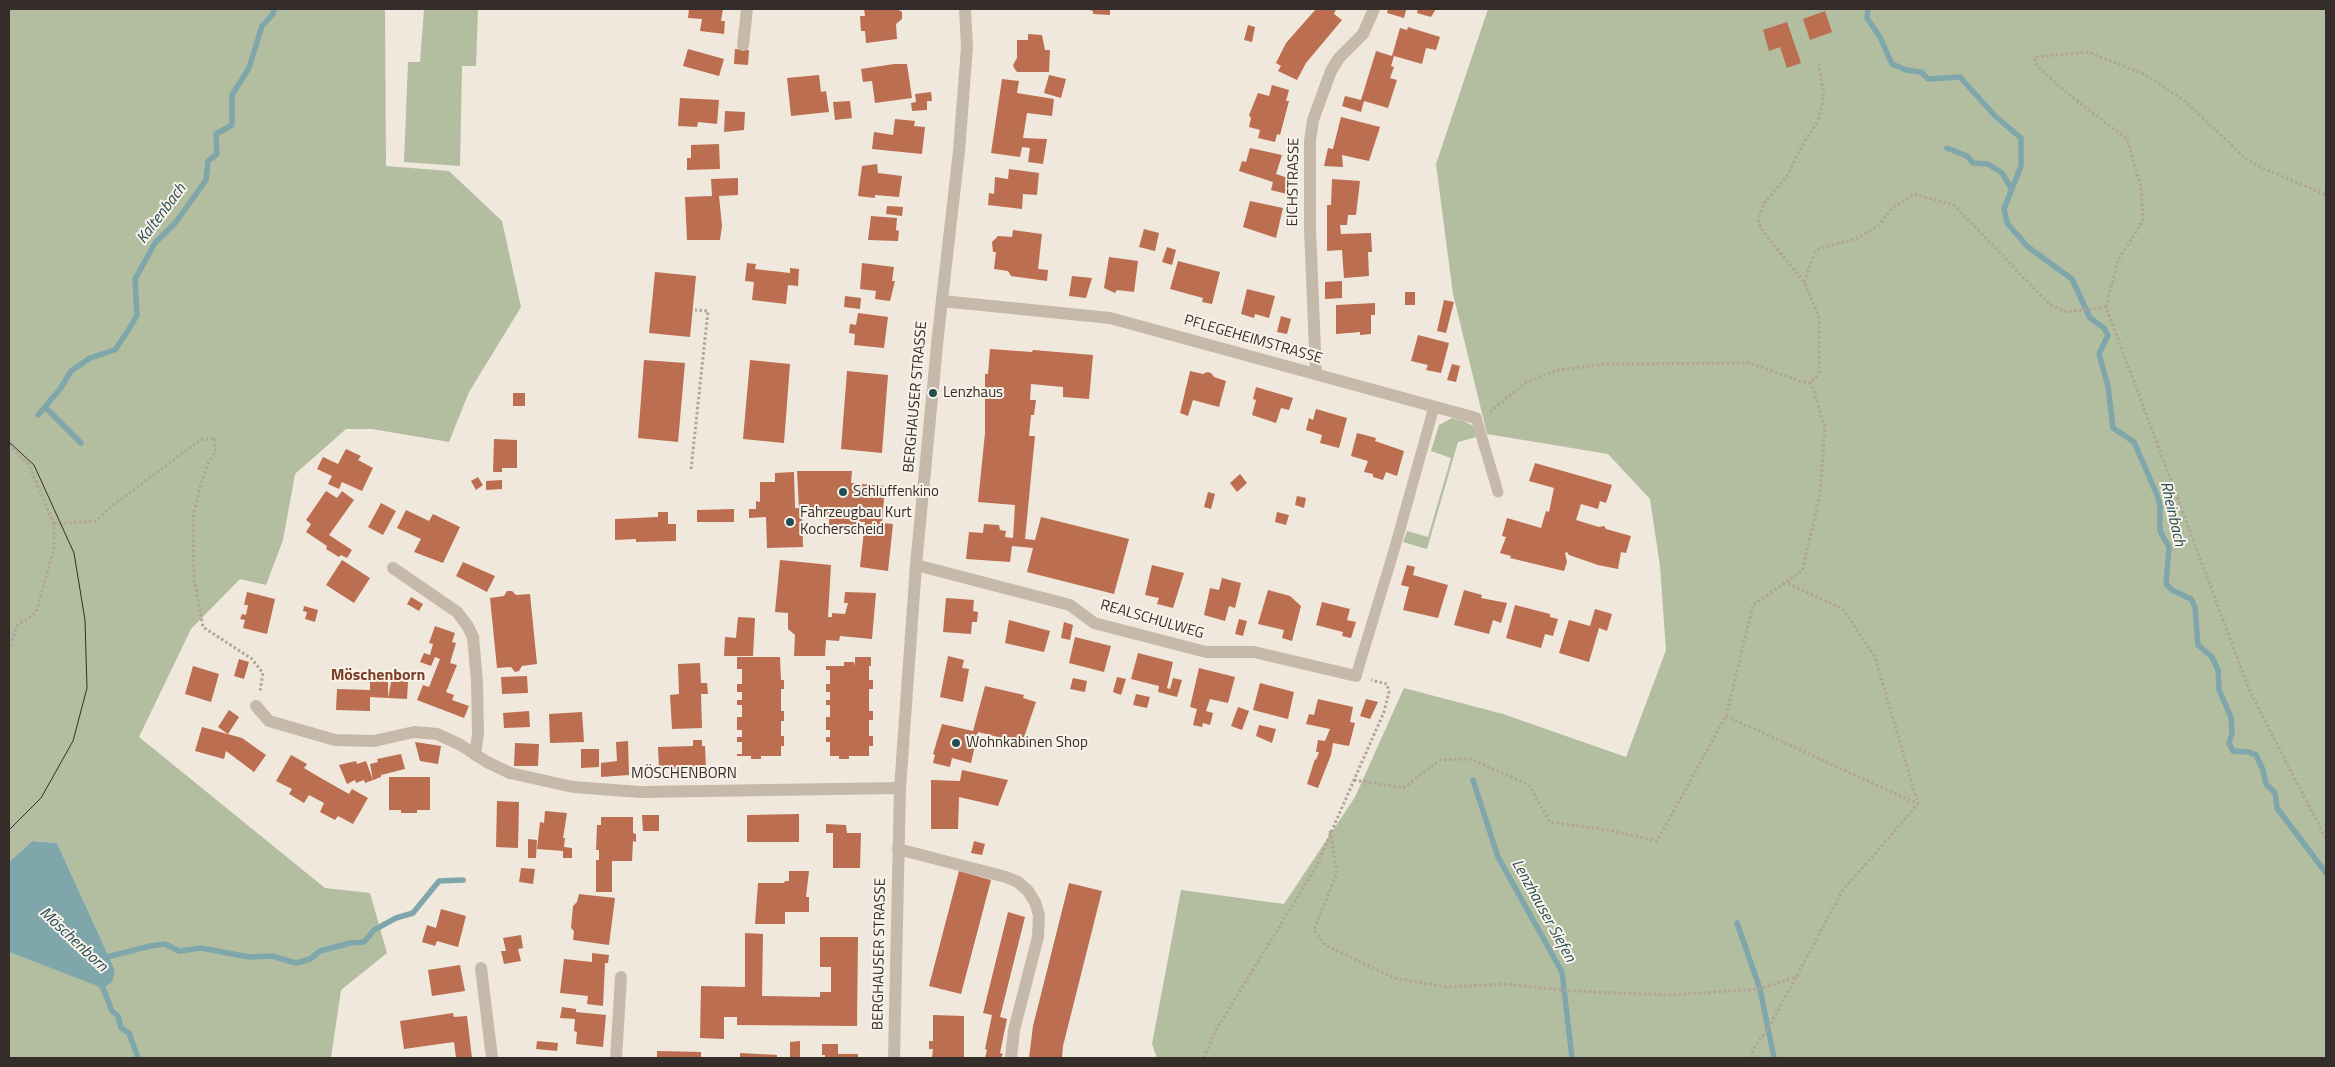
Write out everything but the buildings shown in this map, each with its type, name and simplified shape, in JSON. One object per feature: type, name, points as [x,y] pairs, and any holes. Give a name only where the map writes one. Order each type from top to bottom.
[{"type":"street","points":[[743,45],[747,9]]},
{"type":"street","name":"BERGHAUSER STRASSE","points":[[894,1058],[900,788],[916,564],[959,150],[967,47],[965,9]]},
{"type":"street","name":"EICHSTRASSE","points":[[1316,374],[1310,229],[1310,142],[1313,120],[1331,72],[1340,58],[1363,34],[1374,9]]},
{"type":"street","name":"PFLEGEHEIMSTRASSE","points":[[942,301],[1110,318],[1476,418]]},
{"type":"street","name":"REALSCHULWEG","points":[[916,564],[1070,605],[1094,623],[1206,652],[1254,652],[1356,676]]},
{"type":"street","points":[[393,568],[457,612],[473,637],[477,682],[478,734],[475,755]]},
{"type":"street","name":"MÖSCHENBORN","points":[[256,706],[269,721],[335,740],[374,741],[414,732],[437,734],[460,744],[475,755],[510,773],[573,787],[640,792],[900,788]]},
{"type":"street","points":[[898,849],[1006,876],[1018,882],[1028,891],[1035,902],[1039,915],[1038,937],[1014,1030],[1011,1058]]},
{"type":"street","points":[[481,968],[492,1058]]},
{"type":"street","points":[[616,1058],[621,977]]},
{"type":"lane","points":[[1356,676],[1395,547],[1434,407]]},
{"type":"lane","points":[[1476,418],[1498,492]]},
{"type":"path","points":[[2326,195],[2246,159],[2185,102],[2144,74],[2088,52],[2035,57],[2038,66],[2067,93],[2127,139],[2141,187],[2143,220],[2118,260],[2106,307],[2250,692],[2326,839]]},
{"type":"path","points":[[1811,383],[1819,374],[1819,317],[1804,282],[1762,230],[1758,220],[1764,203],[1787,176],[1803,144],[1818,122],[1824,96],[1819,64]]},
{"type":"path","points":[[1804,282],[1814,255],[1819,249],[1858,238],[1878,225],[1892,208],[1914,194],[1954,205],[2050,305],[2067,312],[2106,307]]},
{"type":"path","points":[[691,469],[708,311],[695,310]]},
{"type":"path","points":[[1476,418],[1493,411],[1525,384],[1558,370],[1607,364],[1750,364],[1811,383]]},
{"type":"path","points":[[1354,780],[1403,788],[1440,760],[1471,759],[1530,785],[1550,822],[1607,830],[1657,841],[1726,716],[1753,605],[1802,571],[1820,496],[1825,427],[1811,383]]},
{"type":"path","points":[[54,524],[96,521],[112,506],[200,440],[214,438],[214,453],[207,465],[201,484],[194,517],[194,579],[203,627],[252,659],[263,673],[256,706]]},
{"type":"path","points":[[9,445],[29,465],[54,524],[54,548],[36,613],[18,625],[9,647]]},
{"type":"path","points":[[1786,583],[1843,609],[1876,657],[1918,804]]},
{"type":"path","points":[[1204,1058],[1216,1030],[1316,867],[1330,831],[1384,712],[1389,692],[1387,684],[1356,676]]},
{"type":"path","points":[[1726,716],[1918,804]]},
{"type":"path","points":[[1752,1058],[1753,1050],[1768,1029],[1798,976],[1843,890],[1918,804]]},
{"type":"path","points":[[1330,831],[1337,873],[1314,930],[1325,945],[1394,978],[1447,987],[1506,984],[1571,991],[1669,995],[1760,989],[1798,976]]},
{"type":"green space","points":[[9,9],[385,9],[386,166],[449,171],[502,221],[521,307],[469,392],[449,442],[372,429],[346,429],[295,474],[283,540],[266,585],[240,579],[191,629],[139,737],[325,888],[370,893],[387,953],[341,990],[331,1058],[9,1058],[9,952],[103,987],[115,970],[57,843],[32,841],[9,862]]},
{"type":"green space","points":[[424,9],[478,9],[476,66],[462,66],[460,166],[404,162],[408,62],[420,62]]},
{"type":"green space","points":[[1488,9],[2326,9],[2326,1058],[1157,1058],[1152,1044],[1181,890],[1284,904],[1355,797],[1404,688],[1503,714],[1626,757],[1666,650],[1660,566],[1650,499],[1608,454],[1487,434],[1453,294],[1436,164]]},
{"type":"green space","points":[[1452,418],[1464,421],[1487,434],[1458,442],[1427,549],[1403,542],[1407,531],[1428,537],[1451,458],[1431,451],[1439,425]]},
{"type":"water","points":[[32,841],[57,843],[115,970],[112,982],[103,988],[9,952],[9,862]]},
{"type":"waterway","name":"Kaltenbach","points":[[38,415],[60,389],[71,371],[90,358],[115,350],[129,329],[137,315],[135,279],[155,243],[176,222],[206,180],[208,161],[217,154],[216,134],[232,125],[232,95],[249,68],[262,26],[273,14],[274,9]]},
{"type":"waterway","name":"Rheinbach","points":[[1868,9],[1867,18],[1880,37],[1892,64],[1906,70],[1921,72],[1928,79],[1960,77],[1995,116],[2021,138],[2021,166],[2004,209],[2007,223],[2028,247],[2072,279],[2090,318],[2104,328],[2108,335],[2099,354],[2108,386],[2113,428],[2134,442],[2157,495],[2160,505],[2160,531],[2169,547],[2166,584],[2172,590],[2191,599],[2195,607],[2198,645],[2212,657],[2218,670],[2219,690],[2231,717],[2232,733],[2229,743],[2233,751],[2249,752],[2256,755],[2263,770],[2266,784],[2275,793],[2277,808],[2326,873]]},
{"type":"waterway","points":[[1947,148],[1967,156],[1973,163],[1988,164],[2002,173],[2011,188]]},
{"type":"waterway","points":[[45,407],[81,443]]},
{"type":"waterway","name":"Lenzhauser Siefen","points":[[1473,780],[1498,857],[1562,972],[1572,1058]]},
{"type":"waterway","points":[[103,958],[165,944],[179,951],[201,948],[249,957],[272,956],[296,963],[310,959],[320,951],[350,943],[364,942],[374,930],[396,918],[413,913],[439,881],[463,880]]},
{"type":"waterway","points":[[1737,923],[1760,989],[1774,1058]]},
{"type":"waterway","name":"Möschenborn","points":[[99,983],[103,988],[112,1011],[118,1016],[121,1028],[129,1033],[138,1058]]},
{"type":"tram line","points":[[9,442],[34,465],[74,553],[85,620],[87,688],[73,741],[41,798],[9,830]]},
{"type":"place","name":"Lenzhaus","points":[[933,393]]},
{"type":"place","name":"Schluffenkino","points":[[843,492]]},
{"type":"place","name":"Fahrzeugbau Kurt Kocherscheid","points":[[790,522]]},
{"type":"place","name":"Wohnkabinen Shop","points":[[956,743]]},
{"type":"district","name":"Möschenborn","points":[[378,676]]}]
